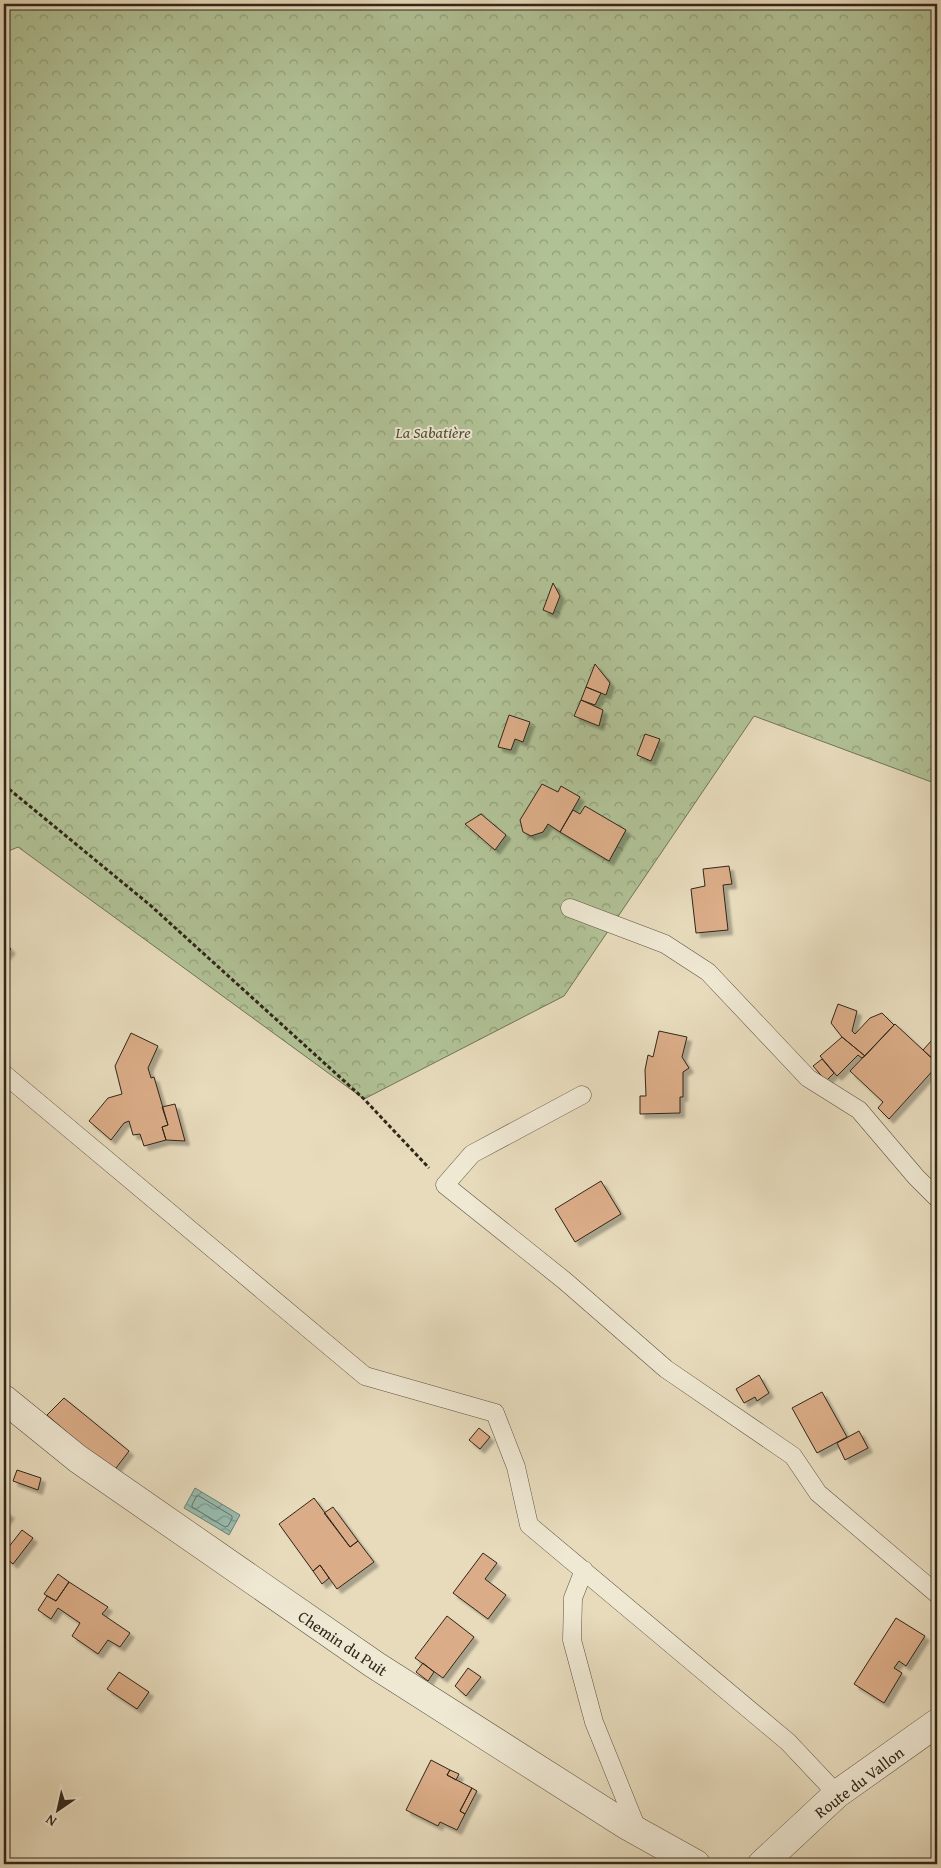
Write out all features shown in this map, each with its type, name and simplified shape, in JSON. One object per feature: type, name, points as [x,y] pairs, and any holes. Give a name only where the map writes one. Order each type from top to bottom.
[{"type":"street","name":"Chemin du Puit","points":[[4,1400],[78,1459],[375,1665],[638,1831],[696,1864]]},
{"type":"street","name":"Route du Vallon","points":[[762,1864],[837,1794],[937,1723]]},
{"type":"lane","points":[[570,908],[665,944],[708,972],[808,1078],[859,1110],[916,1177],[937,1198]]},
{"type":"lane","points":[[4,1074],[365,1376],[495,1413],[516,1467],[529,1524],[788,1742],[837,1794]]},
{"type":"lane","points":[[582,1095],[472,1154],[445,1185],[565,1281],[666,1369],[793,1456],[818,1493],[937,1594]]},
{"type":"lane","points":[[584,1570],[573,1598],[572,1640],[594,1722],[638,1831]]},
{"type":"path","points":[[4,785],[158,912],[364,1099],[445,1185]]},
{"type":"green space","name":"La Sabatière","points":[[4,4],[937,4],[937,784],[754,716],[564,996],[364,1099],[18,847],[4,853]]},
{"type":"water","points":[[195,1488],[240,1515],[229,1535],[184,1508]]},
{"type":"building","points":[[553,583],[560,596],[553,614],[543,610]]},
{"type":"building","points":[[595,664],[610,683],[606,695],[586,687]]},
{"type":"building","points":[[586,687],[601,693],[595,705],[581,700]]},
{"type":"building","points":[[581,700],[603,710],[599,726],[574,716]]},
{"type":"building","points":[[509,715],[530,722],[523,742],[515,739],[511,750],[498,747]]},
{"type":"building","points":[[645,734],[660,739],[651,761],[637,755]]},
{"type":"building","points":[[542,784],[558,792],[561,786],[580,797],[560,832],[548,824],[543,832],[531,836],[523,832],[520,820]]},
{"type":"building","points":[[585,806],[626,830],[609,861],[560,832],[573,810],[580,814]]},
{"type":"building","points":[[481,814],[506,835],[495,850],[465,824]]},
{"type":"building","points":[[729,866],[732,884],[723,885],[728,930],[696,933],[691,889],[705,886],[703,869]]},
{"type":"building","points":[[4,943],[11,949],[4,957]]},
{"type":"building","points":[[838,1004],[857,1011],[852,1031],[855,1034],[870,1018],[882,1013],[894,1025],[865,1056],[842,1037],[831,1023]]},
{"type":"building","points":[[895,1024],[937,1063],[937,1066],[889,1119],[878,1108],[883,1102],[850,1071]]},
{"type":"building","points":[[659,1031],[687,1037],[682,1057],[689,1068],[683,1072],[683,1097],[680,1097],[680,1113],[640,1114],[640,1096],[646,1096],[645,1070],[648,1055],[653,1057]]},
{"type":"building","points":[[131,1033],[158,1046],[148,1068],[151,1078],[154,1077],[168,1125],[162,1127],[166,1140],[144,1146],[140,1134],[133,1135],[129,1121],[124,1123],[111,1140],[89,1121],[108,1098],[122,1094],[115,1066]]},
{"type":"building","points":[[842,1037],[865,1056],[862,1058],[858,1055],[837,1076],[820,1056]]},
{"type":"building","points":[[932,1040],[937,1045],[937,1063],[923,1050]]},
{"type":"building","points":[[822,1059],[834,1073],[826,1081],[813,1066]]},
{"type":"building","points":[[175,1104],[185,1141],[166,1140],[162,1127],[168,1125],[162,1107]]},
{"type":"building","points":[[601,1181],[621,1214],[575,1242],[555,1209]]},
{"type":"building","points":[[759,1375],[769,1393],[757,1401],[755,1397],[744,1403],[736,1389]]},
{"type":"building","points":[[822,1392],[847,1437],[817,1453],[792,1408]]},
{"type":"building","points":[[64,1398],[129,1451],[113,1472],[47,1415]]},
{"type":"building","points":[[479,1428],[490,1437],[480,1449],[469,1440]]},
{"type":"building","points":[[859,1431],[868,1448],[845,1460],[837,1443]]},
{"type":"building","points":[[17,1470],[41,1478],[38,1490],[13,1481]]},
{"type":"building","points":[[314,1498],[350,1547],[358,1541],[374,1562],[337,1589],[320,1565],[313,1571],[279,1524]]},
{"type":"building","points":[[333,1507],[358,1541],[350,1547],[324,1513]]},
{"type":"building","points":[[4,1510],[10,1514],[4,1522]]},
{"type":"building","points":[[22,1530],[33,1538],[13,1564],[4,1556],[4,1553]]},
{"type":"building","points":[[483,1553],[497,1563],[485,1579],[506,1595],[488,1619],[453,1593]]},
{"type":"building","points":[[320,1565],[329,1578],[322,1584],[313,1571]]},
{"type":"building","points":[[58,1574],[69,1582],[56,1601],[44,1594]]},
{"type":"building","points":[[69,1582],[108,1607],[102,1614],[130,1633],[120,1647],[108,1640],[98,1654],[72,1636],[80,1623],[58,1608],[51,1619],[38,1610],[47,1596],[56,1601]]},
{"type":"building","points":[[447,1616],[474,1637],[443,1678],[415,1658]]},
{"type":"building","points":[[896,1618],[925,1636],[906,1666],[899,1661],[894,1668],[902,1673],[884,1703],[854,1684]]},
{"type":"building","points":[[423,1663],[434,1672],[428,1681],[416,1672]]},
{"type":"building","points":[[468,1668],[481,1677],[466,1696],[455,1686]]},
{"type":"building","points":[[119,1672],[149,1692],[137,1709],[107,1689]]},
{"type":"building","points":[[431,1760],[450,1770],[447,1775],[472,1788],[460,1811],[465,1814],[457,1830],[440,1822],[438,1826],[406,1810]]},
{"type":"building","points":[[450,1770],[459,1774],[456,1780],[447,1775]]},
{"type":"building","points":[[472,1788],[477,1791],[465,1814],[460,1811]]}]
